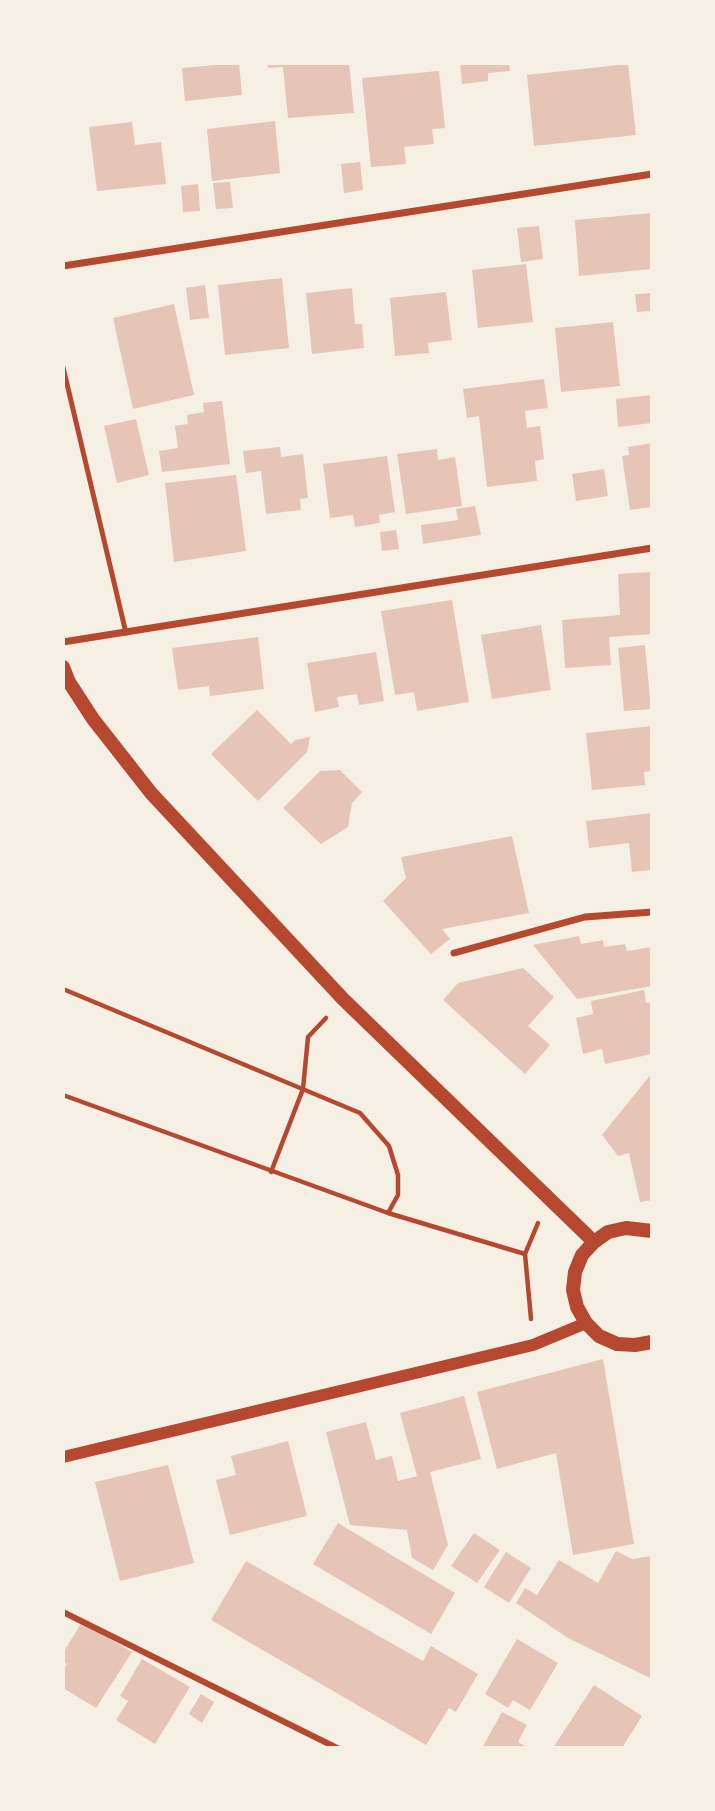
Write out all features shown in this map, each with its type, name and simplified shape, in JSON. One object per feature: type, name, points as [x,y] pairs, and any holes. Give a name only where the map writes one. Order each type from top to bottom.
[{"type":"main road","points":[[63,667],[69,682],[93,719],[151,793],[343,999],[594,1242]]},
{"type":"main road","points":[[652,1231],[626,1228],[608,1232],[594,1242],[582,1255],[575,1272],[573,1290],[577,1307],[586,1323],[599,1336],[617,1344],[652,1342]]},
{"type":"street","points":[[63,265],[652,174]]},
{"type":"street","points":[[63,642],[652,548]]},
{"type":"street","points":[[454,953],[585,917],[652,912]]},
{"type":"street","points":[[63,1457],[533,1345],[586,1323]]},
{"type":"street","points":[[63,1612],[337,1748]]},
{"type":"lane","points":[[63,367],[126,633]]},
{"type":"path","points":[[63,989],[360,1113],[389,1146],[398,1175],[398,1195],[388,1213]]},
{"type":"path","points":[[271,1172],[303,1089],[308,1037],[343,999]]},
{"type":"path","points":[[63,1095],[388,1213],[525,1254],[533,1345]]},
{"type":"building","points":[[239,63],[242,95],[185,101],[182,68]]},
{"type":"building","points":[[267,63],[349,63],[354,113],[288,118],[283,67],[268,68]]},
{"type":"building","points":[[460,63],[509,63],[510,71],[488,73],[488,81],[462,84]]},
{"type":"building","points":[[628,64],[636,135],[534,146],[527,75]]},
{"type":"building","points":[[439,71],[445,128],[432,129],[434,144],[404,147],[406,164],[371,167],[362,78]]},
{"type":"building","points":[[275,121],[280,173],[212,181],[207,129]]},
{"type":"building","points":[[132,122],[135,145],[161,142],[166,184],[97,191],[89,127]]},
{"type":"building","points":[[360,162],[363,190],[344,193],[341,164]]},
{"type":"building","points":[[230,182],[233,208],[216,209],[213,183]]},
{"type":"building","points":[[198,184],[200,211],[183,212],[181,186]]},
{"type":"building","points":[[652,213],[652,269],[579,276],[575,220]]},
{"type":"building","points":[[539,226],[543,259],[521,262],[517,228]]},
{"type":"building","points":[[526,264],[533,322],[478,328],[472,270]]},
{"type":"building","points":[[282,278],[289,348],[225,355],[218,285]]},
{"type":"building","points":[[205,285],[209,318],[190,320],[186,288]]},
{"type":"building","points":[[352,288],[355,324],[362,324],[364,348],[312,354],[306,293]]},
{"type":"building","points":[[446,292],[452,340],[428,343],[429,353],[395,356],[390,298]]},
{"type":"building","points":[[652,293],[652,311],[637,312],[635,294]]},
{"type":"building","points":[[174,304],[194,395],[133,409],[113,318]]},
{"type":"building","points":[[613,322],[620,386],[561,392],[555,328]]},
{"type":"building","points":[[544,379],[548,408],[525,411],[527,428],[540,426],[544,459],[535,461],[537,481],[487,487],[479,416],[467,418],[463,389]]},
{"type":"building","points":[[652,395],[652,423],[618,427],[616,399]]},
{"type":"building","points":[[222,401],[230,464],[162,472],[159,451],[178,448],[175,426],[188,424],[187,415],[204,412],[203,403]]},
{"type":"building","points":[[136,419],[149,475],[117,483],[104,426]]},
{"type":"building","points":[[652,443],[652,507],[630,510],[622,456],[629,455],[628,447]]},
{"type":"building","points":[[280,447],[281,457],[303,454],[308,498],[300,499],[301,510],[266,514],[261,471],[246,473],[243,451]]},
{"type":"building","points":[[437,449],[438,460],[455,457],[462,506],[406,514],[397,454]]},
{"type":"building","points":[[387,456],[395,512],[379,515],[380,523],[355,527],[353,515],[330,518],[323,464]]},
{"type":"building","points":[[604,469],[608,496],[576,501],[572,474]]},
{"type":"building","points":[[236,475],[246,551],[174,562],[165,483]]},
{"type":"building","points":[[475,506],[481,535],[423,544],[421,525],[458,520],[456,509]]},
{"type":"building","points":[[396,530],[399,549],[382,551],[380,532]]},
{"type":"building","points":[[652,572],[652,634],[609,637],[611,665],[565,668],[562,620],[620,615],[618,574]]},
{"type":"building","points":[[452,600],[469,702],[417,711],[414,692],[395,695],[381,611]]},
{"type":"building","points":[[541,625],[551,690],[492,699],[481,635]]},
{"type":"building","points":[[258,637],[264,689],[210,696],[209,686],[178,690],[172,648]]},
{"type":"building","points":[[645,645],[651,709],[624,711],[618,648]]},
{"type":"building","points":[[376,652],[384,701],[359,705],[357,694],[337,697],[339,707],[315,712],[307,663]]},
{"type":"building","points":[[257,710],[291,744],[295,740],[310,737],[307,752],[258,801],[211,754]]},
{"type":"building","points":[[652,726],[652,771],[644,772],[645,785],[592,790],[586,733]]},
{"type":"building","points":[[340,770],[362,792],[352,803],[348,827],[321,844],[283,808],[320,771]]},
{"type":"building","points":[[652,813],[652,870],[632,872],[629,843],[589,848],[586,821]]},
{"type":"building","points":[[512,836],[529,913],[442,929],[450,939],[431,954],[383,901],[406,878],[401,857]]},
{"type":"building","points":[[579,936],[581,944],[603,940],[604,947],[625,944],[627,951],[652,947],[652,986],[577,999],[533,945]]},
{"type":"building","points":[[523,968],[554,997],[528,1026],[550,1045],[525,1074],[443,1000],[458,983]]},
{"type":"building","points":[[644,990],[646,1003],[652,1002],[652,1054],[605,1064],[602,1049],[583,1054],[576,1018],[593,1014],[591,1001]]},
{"type":"building","points":[[652,1073],[652,1200],[640,1202],[629,1153],[618,1156],[602,1135]]},
{"type":"building","points":[[603,1359],[634,1544],[573,1555],[556,1453],[497,1469],[477,1392]]},
{"type":"building","points":[[464,1396],[481,1459],[430,1472],[448,1545],[433,1570],[412,1558],[407,1530],[350,1525],[326,1432],[366,1422],[376,1460],[392,1456],[398,1481],[417,1476],[400,1413]]},
{"type":"building","points":[[288,1441],[307,1516],[230,1535],[216,1480],[236,1475],[231,1456]]},
{"type":"building","points":[[168,1465],[194,1563],[120,1581],[95,1482]]},
{"type":"building","points":[[338,1523],[455,1593],[431,1634],[313,1564]]},
{"type":"building","points":[[474,1533],[500,1550],[477,1583],[451,1566]]},
{"type":"building","points":[[616,1551],[632,1559],[652,1556],[652,1679],[568,1638],[516,1603],[525,1588],[537,1595],[559,1560],[598,1583]]},
{"type":"building","points":[[506,1552],[531,1568],[509,1603],[484,1587]]},
{"type":"building","points":[[246,1561],[423,1661],[431,1646],[478,1674],[456,1712],[449,1708],[426,1745],[211,1620]]},
{"type":"building","points":[[82,1622],[132,1652],[96,1708],[63,1688],[63,1670],[67,1664],[63,1662],[63,1653]]},
{"type":"building","points":[[517,1639],[558,1663],[530,1710],[513,1700],[508,1708],[485,1694]]},
{"type":"building","points":[[142,1659],[190,1687],[155,1744],[116,1720],[128,1701],[120,1696]]},
{"type":"building","points":[[594,1685],[642,1716],[622,1748],[553,1748]]},
{"type":"building","points":[[201,1694],[214,1702],[202,1723],[189,1714]]},
{"type":"building","points":[[502,1712],[527,1725],[518,1742],[528,1748],[482,1748]]}]
